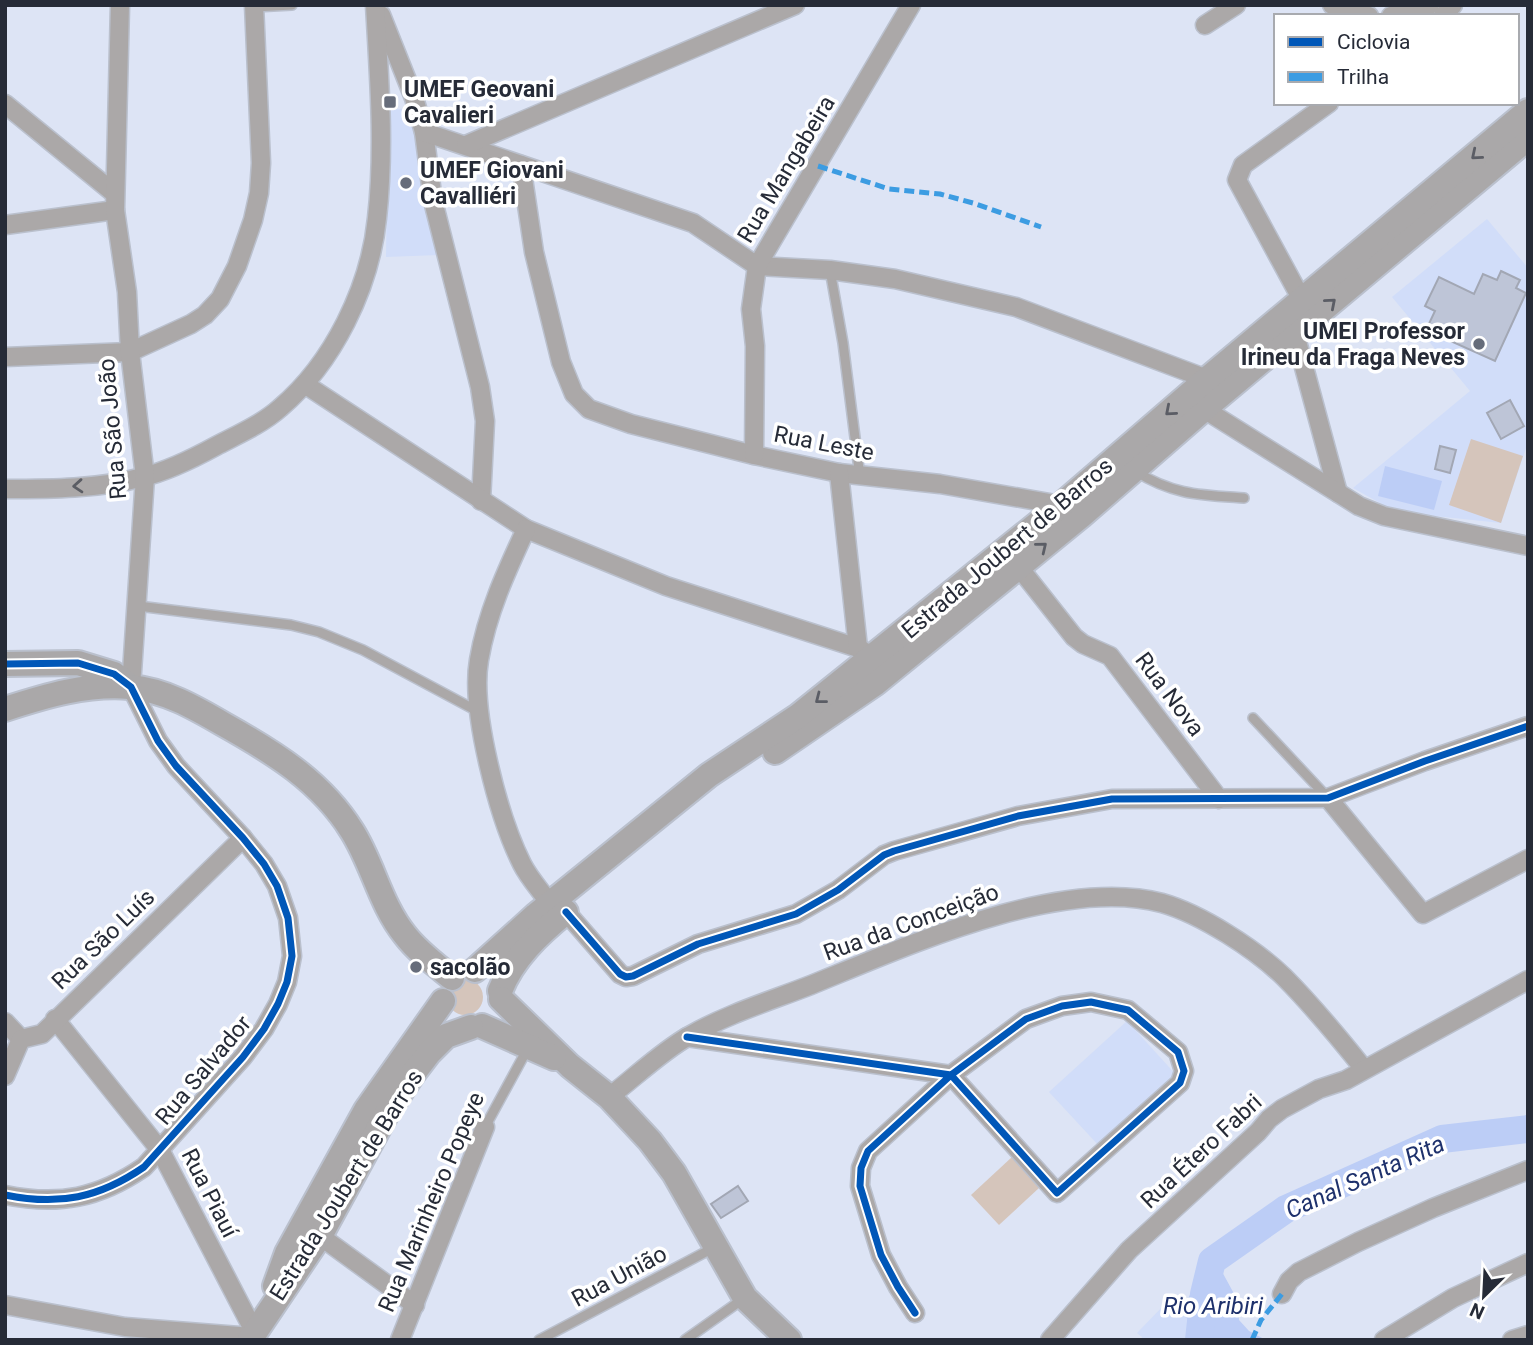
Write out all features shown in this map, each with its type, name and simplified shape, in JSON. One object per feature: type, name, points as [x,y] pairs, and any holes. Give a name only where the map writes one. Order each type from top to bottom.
[{"type":"main road","name":"Estrada Joubert de Barros","points":[[501,995],[516,962],[545,929],[558,908],[709,775],[798,716],[866,653],[1061,505],[1207,379],[1528,111]]},
{"type":"main road","name":"Estrada Joubert de Barros","points":[[463,974],[558,908],[697,802],[876,683],[1528,138]]},
{"type":"main road","points":[[5,664],[78,663],[114,674],[131,687]]},
{"type":"main road","points":[[5,709],[69,691],[131,687],[167,696],[197,709],[289,763],[317,787],[353,832],[386,905],[404,935],[425,956],[463,974],[486,973],[495,981],[501,995],[570,1066],[609,1097],[650,1141],[674,1173],[745,1298],[789,1340]]},
{"type":"main road","points":[[463,974],[444,992],[443,1001],[445,1009],[460,1025],[477,1027],[529,1046],[570,1066]]},
{"type":"main road","points":[[477,1027],[492,1020],[499,1010],[501,995]]},
{"type":"main road","name":"Estrada Joubert de Barros","points":[[254,1334],[287,1254],[366,1110],[443,1001]]},
{"type":"main road","name":"Estrada Joubert de Barros","points":[[254,1334],[320,1236],[382,1123],[413,1074],[446,1036],[477,1027]]},
{"type":"street","name":"Rua São João","points":[[120,5],[115,201],[145,477],[131,687]]},
{"type":"street","points":[[376,5],[414,98],[424,132],[433,201],[480,387],[485,421],[481,501]]},
{"type":"street","points":[[5,489],[115,483],[145,477],[201,454],[249,428],[278,411],[306,385],[338,335],[355,300],[370,254],[377,219],[381,110],[376,5]]},
{"type":"street","points":[[466,145],[795,5]]},
{"type":"street","name":"Rua Mangabeira","points":[[754,455],[755,346],[751,309],[757,266],[911,5]]},
{"type":"street","points":[[1205,25],[1236,5]]},
{"type":"street","points":[[1332,5],[1360,14]]},
{"type":"street","points":[[1398,14],[1430,5]]},
{"type":"street","points":[[5,357],[130,352],[205,315],[220,299],[237,266],[253,220],[261,163],[255,6]]},
{"type":"street","points":[[5,104],[115,201]]},
{"type":"street","points":[[1302,300],[1237,180],[1243,165],[1326,105]]},
{"type":"street","points":[[424,132],[693,223],[757,266],[830,270],[895,279],[1016,306],[1207,379]]},
{"type":"street","name":"Rua Leste","points":[[521,165],[534,252],[561,362],[574,394],[584,405],[609,418],[754,455],[839,473],[940,484],[1061,505]]},
{"type":"street","points":[[5,225],[115,201]]},
{"type":"street","points":[[1296,334],[1338,492]]},
{"type":"street","points":[[306,385],[526,529],[666,586],[866,653],[839,473]]},
{"type":"street","points":[[1203,409],[1359,506],[1384,516],[1528,546]]},
{"type":"street","points":[[526,529],[491,608],[478,663],[480,712],[502,815],[523,866],[558,908],[620,974],[626,977],[698,944],[796,914],[838,890],[884,856],[944,835],[1018,816],[1112,799],[1328,798],[1528,726]]},
{"type":"street","name":"Rua Nova","points":[[1018,566],[1074,637],[1110,656],[1219,799]]},
{"type":"street","name":"Rua Salvador","points":[[5,1195],[54,1200],[102,1192],[144,1167],[243,1057],[264,1029],[287,982],[292,956],[288,918],[277,886],[264,864],[243,838],[176,766],[158,741],[131,687]]},
{"type":"street","points":[[1328,798],[1423,914],[1528,859]]},
{"type":"street","name":"Rua São Luís","points":[[13,1038],[42,1034],[243,838]]},
{"type":"street","name":"Rua da Conceição","points":[[609,1097],[687,1037],[727,1017],[999,914],[1085,897],[1126,897],[1163,904],[1204,921],[1265,961],[1284,977],[1364,1069]]},
{"type":"street","name":"Rua Étero Fabri","points":[[1050,1340],[1129,1251],[1269,1119],[1300,1099],[1346,1080],[1528,980]]},
{"type":"street","points":[[687,1037],[951,1076],[1057,1193],[1180,1083],[1184,1071],[1178,1052],[1128,1010],[1091,1002],[1062,1006],[1026,1019],[951,1076],[868,1151],[861,1168],[860,1186],[881,1255],[915,1313]]},
{"type":"street","name":"Rua Piauí","points":[[55,1019],[160,1150],[254,1334]]},
{"type":"street","points":[[5,1022],[13,1038],[5,1076]]},
{"type":"street","name":"Rua Marinheiro Popeye","points":[[400,1340],[485,1127]]},
{"type":"street","points":[[1282,1294],[1289,1281],[1299,1272],[1358,1242],[1528,1170]]},
{"type":"street","points":[[320,1236],[415,1305]]},
{"type":"street","points":[[1384,1340],[1454,1298],[1528,1263]]},
{"type":"street","points":[[5,1305],[125,1327],[254,1334]]},
{"type":"street","points":[[1513,1340],[1528,1335]]},
{"type":"lane","points":[[255,6],[292,5]]},
{"type":"lane","points":[[830,270],[843,343],[860,477]]},
{"type":"lane","points":[[1133,470],[1153,483],[1173,491],[1244,498]]},
{"type":"lane","points":[[138,606],[291,625],[319,632],[363,650],[480,712]]},
{"type":"lane","points":[[1252,718],[1328,798]]},
{"type":"lane","name":"Rua Marinheiro Popeye","points":[[485,1127],[529,1046]]},
{"type":"lane","name":"Rua União","points":[[539,1340],[716,1247]]},
{"type":"lane","points":[[685,1340],[745,1298]]},
{"type":"shaded area","name":"UMEF Giovani Cavalliéri","points":[[411,108],[439,255],[386,257],[388,110]]},
{"type":"shaded area","name":"UMEI Professor Irineu da Fraga Neves","points":[[1487,219],[1528,268],[1528,442],[1501,523],[1396,512],[1353,488],[1470,391],[1392,297]]},
{"type":"shaded area","points":[[1471,439],[1523,456],[1501,523],[1449,505]]},
{"type":"shaded area","points":[[465,979],[478,984],[483,997],[478,1010],[465,1015],[452,1010],[447,997],[452,984]]},
{"type":"shaded area","points":[[1127,1021],[1179,1078],[1101,1148],[1049,1092]]},
{"type":"shaded area","points":[[1012,1157],[1039,1188],[999,1225],[971,1195]]},
{"type":"shaded area","points":[[1168,1301],[1197,1326],[1190,1340],[1141,1340],[1142,1337],[1137,1333]]},
{"type":"water","points":[[1385,466],[1442,481],[1434,510],[1378,496]]},
{"type":"water","name":"Rio Aribiri","points":[[1211,1257],[1238,1301],[1239,1320],[1249,1331],[1266,1340],[1190,1340],[1197,1326],[1180,1313]]},
{"type":"building","points":[[1501,271],[1520,280],[1516,288],[1526,293],[1495,361],[1426,330],[1435,311],[1425,306],[1439,277],[1474,294],[1483,274],[1497,280]]},
{"type":"building","points":[[1510,400],[1524,426],[1501,439],[1487,413]]},
{"type":"building","points":[[1440,446],[1456,450],[1450,473],[1435,469]]},
{"type":"building","points":[[738,1186],[748,1201],[721,1218],[711,1204]]},
{"type":"waterway","name":"Canal Santa Rita","points":[[1199,1340],[1204,1294],[1212,1261],[1286,1209],[1442,1139],[1528,1129]]},
{"type":"marked path","points":[[818,166],[889,189],[940,194],[973,203],[1041,227]]},
{"type":"marked path","points":[[1252,1340],[1261,1320],[1282,1294]]},
{"type":"cycle path","points":[[5,664],[78,663],[114,674],[131,687],[158,741],[176,766],[264,864],[277,886],[288,918],[292,956],[287,982],[264,1029],[243,1057],[144,1167],[111,1186],[78,1197],[43,1200],[5,1195]]},
{"type":"cycle path","points":[[566,912],[620,974],[633,976],[698,944],[796,914],[838,890],[884,855],[1018,816],[1112,799],[1328,798],[1528,726]]},
{"type":"cycle path","points":[[687,1037],[951,1075],[1057,1193],[1180,1083],[1184,1071],[1178,1052],[1128,1010],[1091,1002],[1062,1006],[1026,1019],[951,1075],[868,1151],[861,1168],[860,1186],[881,1255],[915,1313]]},
{"type":"place","name":"UMEF Geovani Cavalieri","points":[[390,102]]},
{"type":"place","name":"UMEF Giovani Cavalliéri","points":[[406,183]]},
{"type":"place","name":"UMEI Professor Irineu da Fraga Neves","points":[[1479,344]]},
{"type":"place","name":"sacolão","points":[[416,967]]}]
